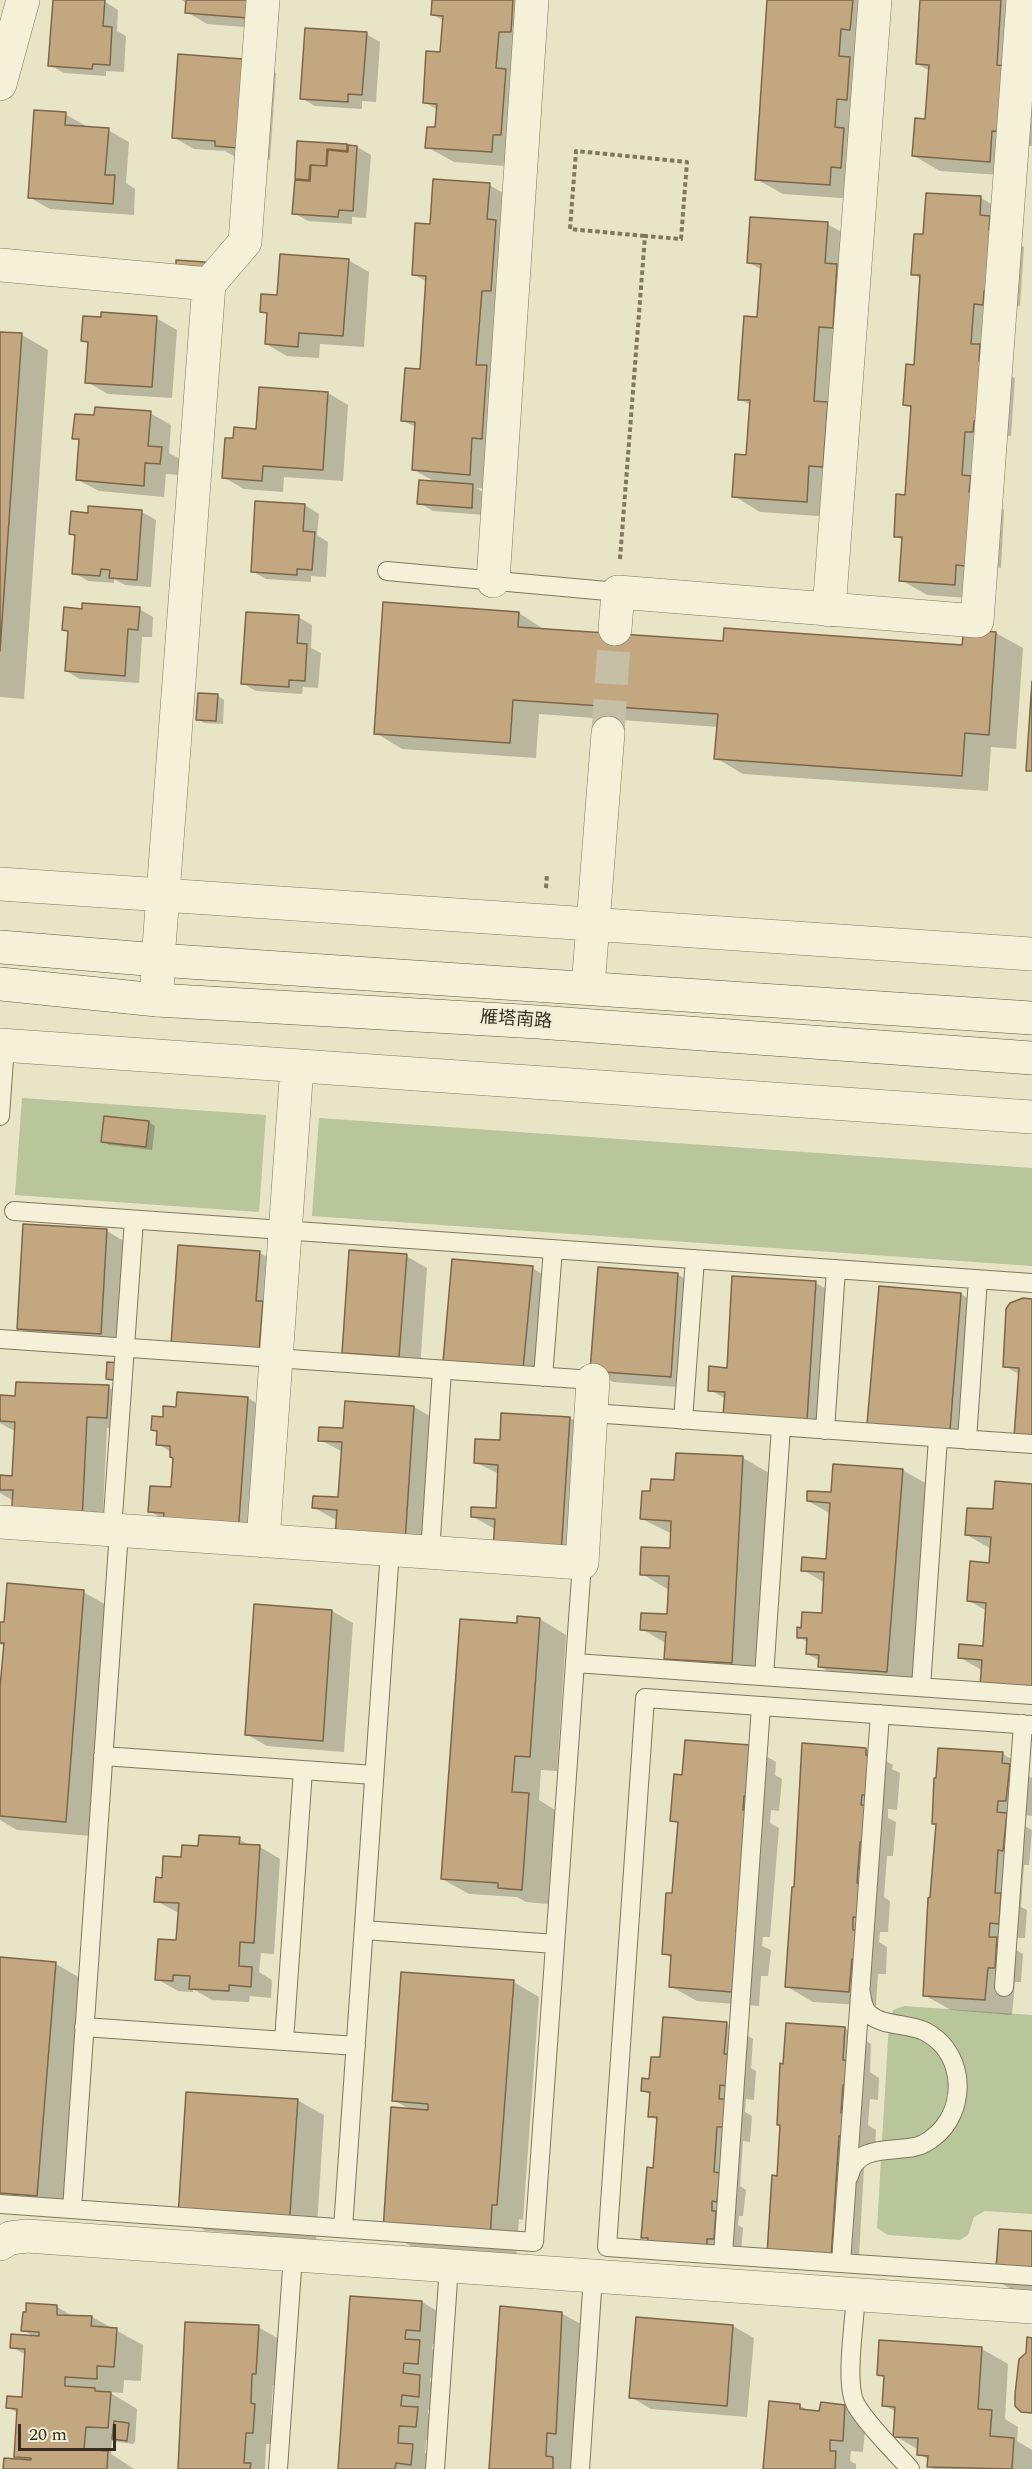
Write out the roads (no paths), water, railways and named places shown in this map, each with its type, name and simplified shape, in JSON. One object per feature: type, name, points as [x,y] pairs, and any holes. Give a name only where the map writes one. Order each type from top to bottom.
[{"type":"street","points":[[0,84],[22,0]]},
{"type":"street","points":[[157,1000],[158,960],[209,284],[245,242],[263,0]]},
{"type":"street","points":[[493,581],[532,0]]},
{"type":"street","points":[[830,610],[875,0]]},
{"type":"street","points":[[615,629],[618,592],[977,621],[1023,0]]},
{"type":"street","points":[[0,265],[209,284]]},
{"type":"street","points":[[588,987],[608,733]]},
{"type":"street","points":[[0,884],[1032,954]]},
{"type":"street","name":"雁塔南路","points":[[0,947],[158,960],[1032,1018]]},
{"type":"street","name":"雁塔南路","points":[[0,984],[157,1000],[538,1022],[1032,1058]]},
{"type":"street","points":[[2,1045],[1032,1117]]},
{"type":"street","points":[[264,1541],[297,1066]]},
{"type":"street","points":[[0,1522],[582,1563],[593,1380]]},
{"type":"street","points":[[0,2244],[10,2238],[27,2236],[1032,2307]]},
{"type":"lane","points":[[387,571],[618,592]]},
{"type":"lane","points":[[0,1116],[2,1045]]},
{"type":"lane","points":[[14,1211],[1032,1282]]},
{"type":"lane","points":[[72,2209],[103,1756],[134,1220]]},
{"type":"lane","points":[[543,1377],[553,1249]]},
{"type":"lane","points":[[683,1420],[695,1259]]},
{"type":"lane","points":[[825,1430],[836,1269]]},
{"type":"lane","points":[[966,1440],[978,1279]]},
{"type":"lane","points":[[0,1339],[593,1380]]},
{"type":"lane","points":[[430,1552],[442,1370]]},
{"type":"lane","points":[[592,1413],[1032,1444]]},
{"type":"lane","points":[[764,1676],[781,1427]]},
{"type":"lane","points":[[921,1687],[938,1438]]},
{"type":"lane","points":[[343,2228],[390,1550]]},
{"type":"lane","points":[[0,2204],[534,2242],[582,1563]]},
{"type":"lane","points":[[575,1663],[1032,1695]]},
{"type":"lane","points":[[1004,1987],[1027,1724],[645,1698],[607,2247],[1032,2276]]},
{"type":"lane","points":[[723,2255],[761,1706]]},
{"type":"lane","points":[[841,2263],[880,1714]]},
{"type":"lane","points":[[103,1756],[375,1775]]},
{"type":"lane","points":[[284,2041],[303,1770]]},
{"type":"lane","points":[[364,1930],[555,1944]]},
{"type":"lane","points":[[846,2187],[850,2170],[859,2158],[873,2151],[916,2147],[937,2135],[952,2116],[959,2092],[956,2068],[945,2047],[926,2032],[882,2021],[869,2014],[862,2003],[860,1989]]},
{"type":"lane","points":[[84,2027],[356,2046]]},
{"type":"lane","points":[[278,2469],[293,2255]]},
{"type":"lane","points":[[435,2469],[449,2266]]},
{"type":"lane","points":[[580,2469],[593,2276]]},
{"type":"lane","points":[[856,2294],[850,2380],[852,2397],[861,2412],[910,2469]]},
{"type":"tunnel","points":[[608,733],[615,629]]}]
